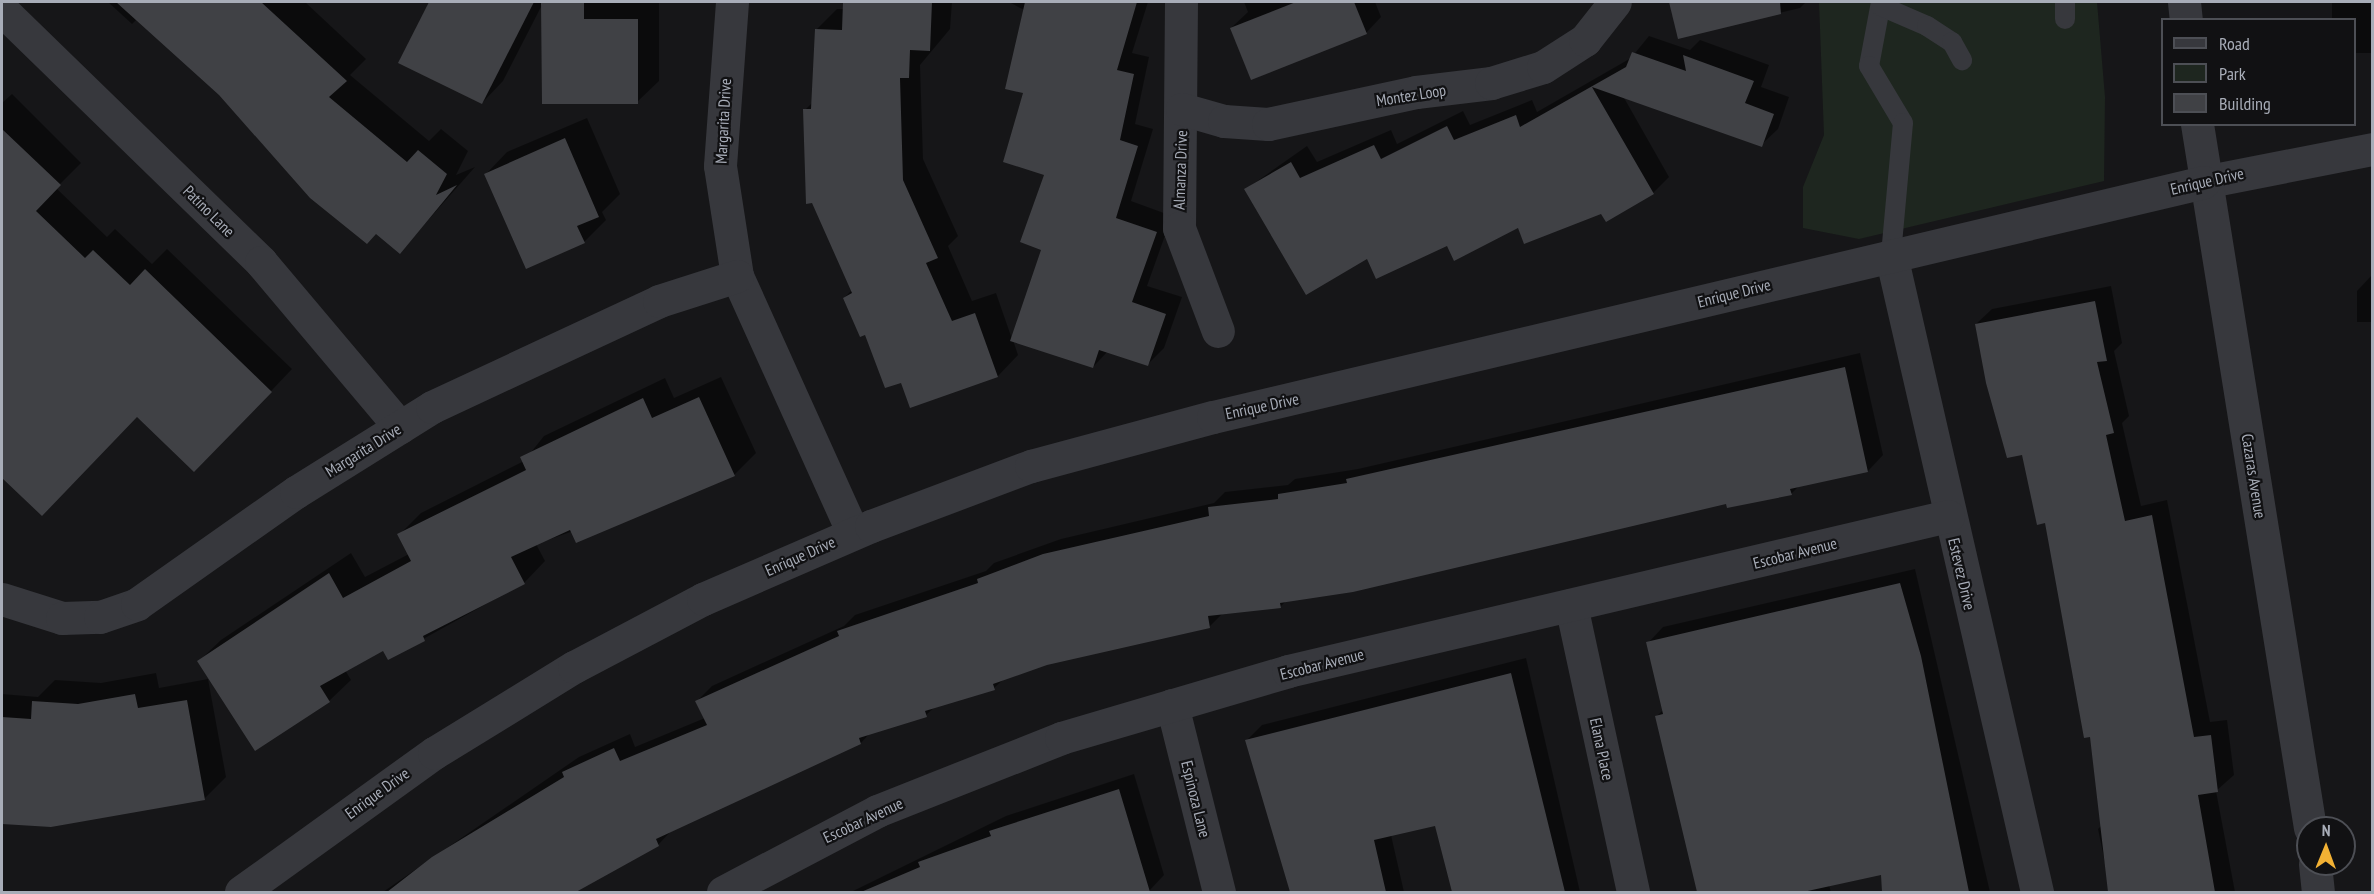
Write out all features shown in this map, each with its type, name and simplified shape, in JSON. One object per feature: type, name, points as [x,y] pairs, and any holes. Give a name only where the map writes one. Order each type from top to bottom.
[{"type":"street","name":"Margarita Drive","points":[[732,2],[720,166],[737,276],[853,533]]},
{"type":"street","name":"Almanza Drive","points":[[1181,2],[1182,109],[1179,228],[1218,331]]},
{"type":"street","name":"Montez Loop","points":[[1182,109],[1224,122],[1268,124],[1416,92],[1491,83],[1543,67],[1576,45],[1615,2]]},
{"type":"street","points":[[2184,2],[2186,18]]},
{"type":"street","name":"Patino Lane","points":[[2,10],[261,262],[400,427]]},
{"type":"street","name":"Cazaras Avenue","points":[[2198,126],[2204,182],[2308,816]]},
{"type":"street","name":"Enrique Drive","points":[[241,892],[434,753],[574,667],[703,599],[853,533],[1031,466],[1202,420],[1891,255],[2204,182],[2373,149]]},
{"type":"street","name":"Estevez Drive","points":[[1891,255],[1948,516],[2037,892]]},
{"type":"street","name":"Margarita Drive","points":[[2,599],[62,618],[100,617],[137,604],[400,427],[572,340],[659,301],[737,276]]},
{"type":"street","name":"Escobar Avenue","points":[[723,892],[877,811],[985,765],[1172,705],[1288,671],[1948,516]]},
{"type":"street","name":"Elana Place","points":[[1571,605],[1634,892]]},
{"type":"street","name":"Espinoza Lane","points":[[1172,705],[1219,892]]},
{"type":"street","points":[[2316,876],[2318,892]]},
{"type":"lane","points":[[1891,255],[1903,123],[1869,66],[1881,4],[1928,26],[1952,42],[1962,60]]},
{"type":"green space","points":[[1819,2],[2097,2],[2105,97],[2104,181],[1859,239],[1803,228],[1803,187],[1824,135]]},
{"type":"building","points":[[116,2],[261,2],[347,81],[329,97],[407,162],[418,150],[447,174],[436,195],[457,185],[400,254],[376,234],[367,244],[310,198],[219,95]]},
{"type":"building","points":[[429,2],[534,2],[482,104],[398,63]]},
{"type":"building","points":[[541,2],[584,2],[584,19],[638,19],[638,104],[542,104]]},
{"type":"building","points":[[843,2],[932,2],[930,51],[910,50],[909,78],[900,78],[903,180],[938,258],[926,263],[952,321],[975,313],[998,377],[910,408],[901,383],[885,388],[865,335],[860,337],[843,298],[852,293],[812,203],[806,204],[803,109],[811,109],[815,29],[842,30]]},
{"type":"building","points":[[1025,2],[1137,2],[1117,70],[1134,74],[1120,140],[1138,146],[1116,218],[1157,232],[1132,302],[1166,314],[1148,366],[1099,350],[1093,368],[1010,341],[1041,250],[1020,242],[1044,175],[1003,162],[1023,93],[1005,89]]},
{"type":"building","points":[[1296,2],[1354,2],[1367,34],[1251,80],[1230,28]]},
{"type":"building","points":[[1669,2],[1780,2],[1781,14],[1678,39]]},
{"type":"building","points":[[1632,52],[1686,71],[1683,55],[1754,81],[1745,103],[1774,114],[1762,147],[1592,87],[1654,194],[1606,222],[1601,214],[1524,244],[1518,228],[1454,261],[1447,246],[1376,279],[1367,259],[1306,295],[1244,189],[1291,162],[1300,178],[1374,145],[1381,159],[1447,126],[1454,140],[1516,115],[1520,127],[1626,67]]},
{"type":"building","points":[[2,129],[61,185],[36,211],[85,258],[93,250],[130,285],[145,269],[272,392],[194,472],[137,417],[42,516],[2,478]]},
{"type":"building","points":[[565,138],[599,217],[577,226],[585,243],[526,269],[484,174]]},
{"type":"building","points":[[2095,301],[2107,361],[2097,362],[2114,433],[2106,435],[2125,521],[2152,515],[2194,737],[2211,735],[2218,792],[2198,795],[2215,892],[2108,892],[2090,737],[2084,738],[2045,523],[2037,525],[2022,455],[2007,458],[1986,383],[1975,324]]},
{"type":"building","points":[[1845,367],[1868,472],[1790,489],[1792,495],[1727,508],[1726,504],[1353,592],[1280,603],[1281,608],[1208,616],[1210,628],[1047,665],[993,684],[995,690],[925,711],[927,717],[859,738],[861,744],[656,839],[659,846],[576,892],[387,892],[432,857],[564,777],[562,772],[614,748],[620,761],[707,725],[695,701],[839,636],[837,631],[978,583],[977,579],[1043,554],[1209,516],[1208,507],[1278,499],[1278,494],[1347,483],[1346,479]]},
{"type":"building","points":[[699,397],[735,476],[576,543],[570,530],[511,557],[525,584],[423,636],[425,641],[388,660],[383,651],[320,686],[330,702],[255,751],[197,661],[329,573],[343,598],[411,561],[397,534],[526,470],[520,457],[643,398],[652,418]]},
{"type":"building","points":[[1900,583],[1921,656],[1969,892],[1882,892],[1881,875],[1803,892],[1697,892],[1655,716],[1663,714],[1646,642]]},
{"type":"building","points":[[1511,673],[1565,892],[1452,892],[1435,826],[1374,840],[1386,892],[1290,892],[1245,740]]},
{"type":"building","points":[[135,694],[138,708],[187,700],[205,800],[51,827],[2,824],[2,717],[31,719],[32,701],[78,704]]},
{"type":"building","points":[[1119,789],[1150,892],[861,892],[920,867],[918,862],[991,836],[989,831]]}]
